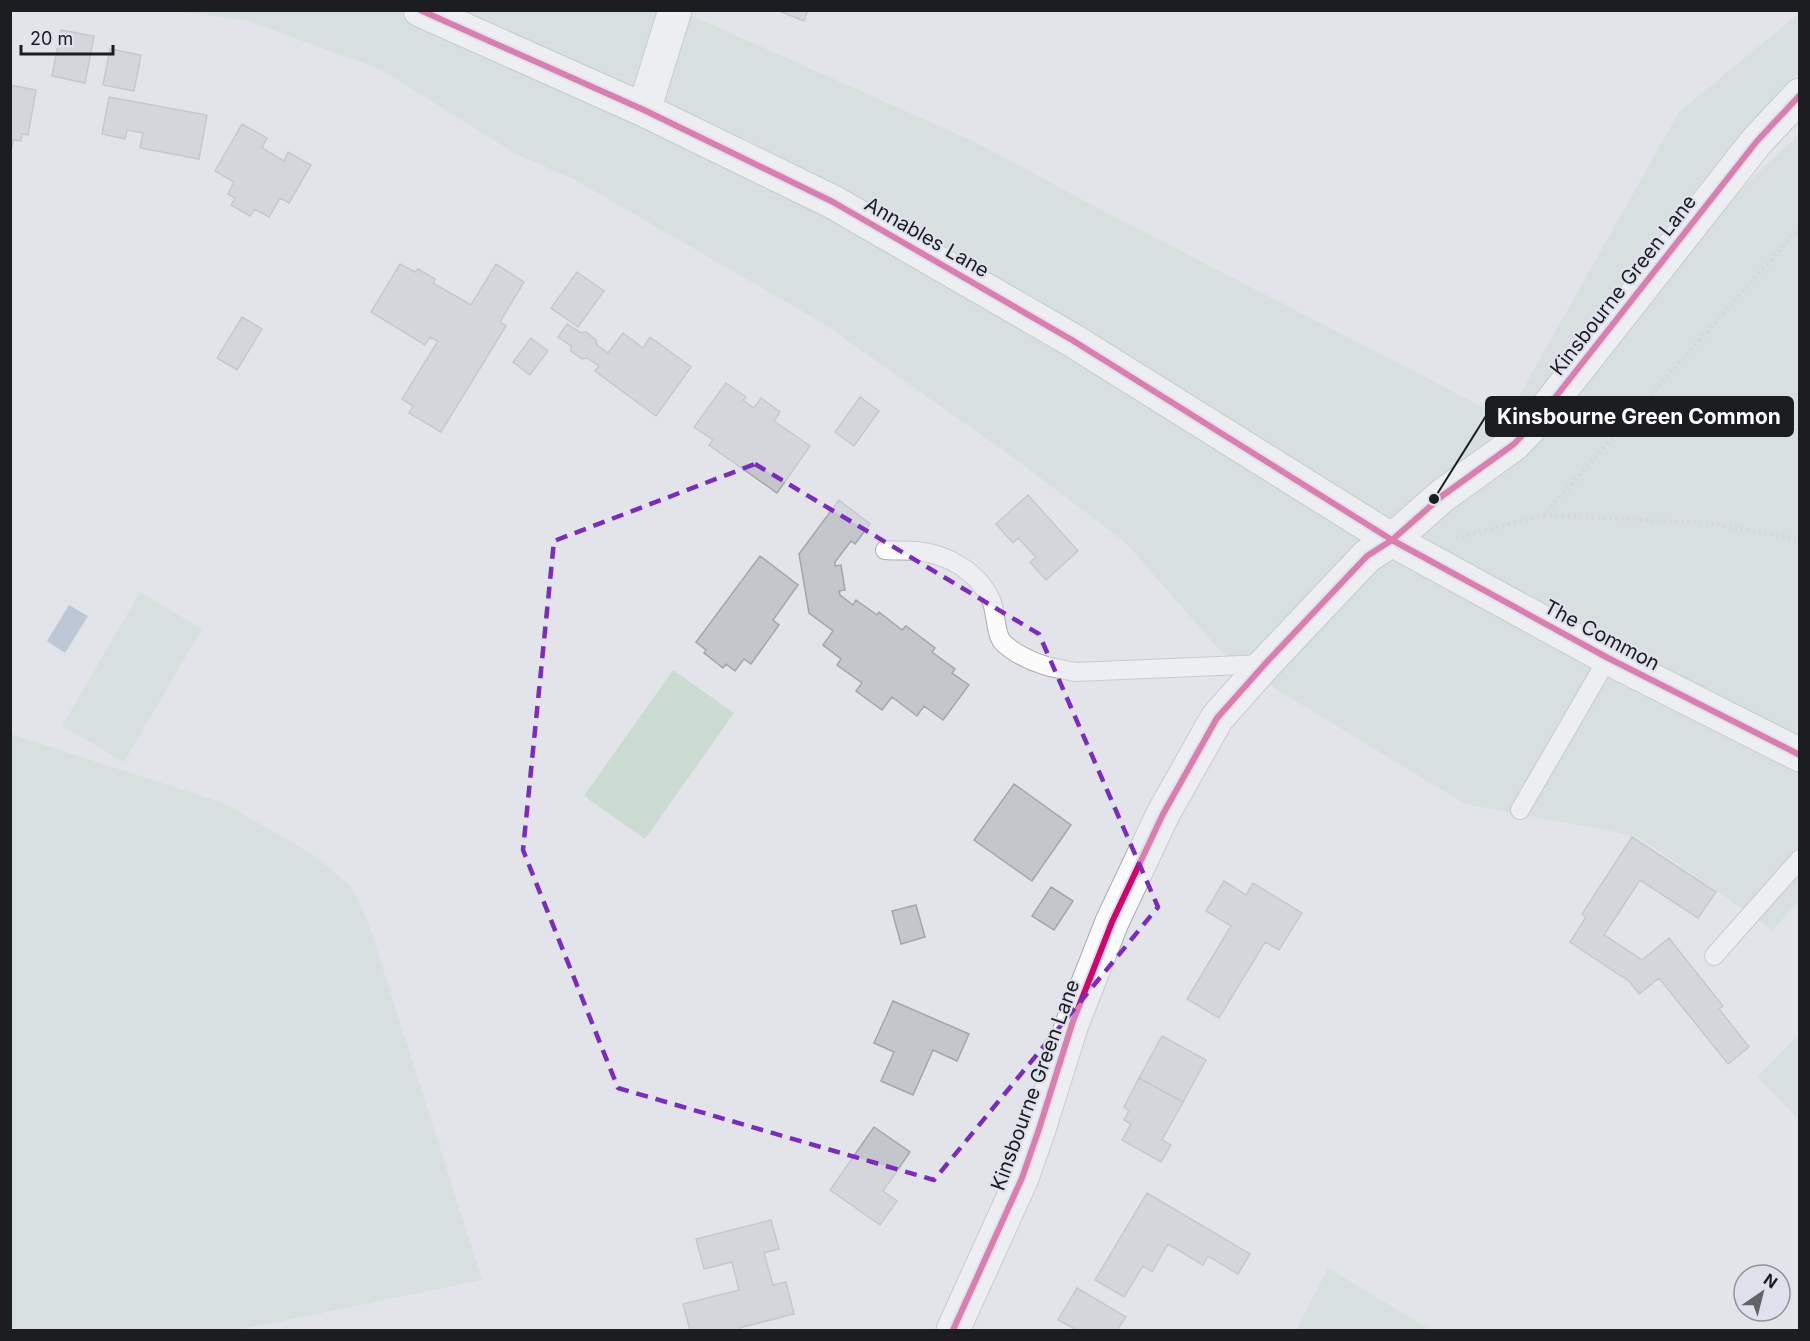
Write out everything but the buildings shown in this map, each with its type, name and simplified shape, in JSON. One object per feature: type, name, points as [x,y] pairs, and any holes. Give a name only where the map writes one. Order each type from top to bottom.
[{"type":"street","name":"Annables Lane","points":[[420,10],[644,110],[833,202],[1072,340],[1392,540]]},
{"type":"street","points":[[644,110],[675,10]]},
{"type":"street","name":"Kinsbourne Green Lane","points":[[953,1330],[1022,1178],[1072,1024],[1112,922],[1163,814],[1217,718],[1367,556],[1392,540],[1442,496],[1514,444],[1539,418],[1757,141],[1800,95]]},
{"type":"street","name":"The Common","points":[[1392,540],[1608,658],[1800,755]]},
{"type":"lane","points":[[885,550],[918,551],[942,556],[964,568],[979,582],[992,601],[1001,639],[1029,661],[1047,667],[1076,672],[1265,664]]},
{"type":"lane","points":[[1520,810],[1608,658]]},
{"type":"lane","points":[[1714,956],[1800,860]]},
{"type":"path","points":[[1544,515],[1800,226]]},
{"type":"path","points":[[1455,538],[1544,515],[1707,524],[1800,541]]},
{"type":"highlighted area","points":[[755,464],[1039,634],[1158,907],[934,1180],[618,1088],[523,850],[554,541]]},
{"type":"shaded area","points":[[177,11],[681,11],[975,142],[1111,215],[1506,419],[1679,112],[1799,13],[1799,72],[1741,134],[1661,232],[1560,366],[1799,134],[1799,900],[1773,930],[1637,836],[1465,804],[1271,686],[1221,652],[1125,542],[1011,456],[821,322],[575,180],[514,153],[382,70],[248,21]]},
{"type":"shaded area","points":[[140,592],[202,629],[124,762],[62,726]]},
{"type":"shaded area","points":[[673,670],[734,713],[645,839],[584,796]]},
{"type":"shaded area","points":[[11,734],[223,803],[312,854],[350,885],[368,922],[482,1280],[238,1330],[11,1330]]},
{"type":"shaded area","points":[[1799,1034],[1799,1120],[1757,1077]]},
{"type":"shaded area","points":[[1328,1268],[1431,1330],[1296,1330]]},
{"type":"water","points":[[69,605],[88,616],[65,653],[47,641]]},
{"type":"cycle path","points":[[420,10],[644,110],[833,202],[1072,340],[1392,540],[1608,658],[1800,755]]},
{"type":"cycle path","points":[[953,1330],[1022,1178],[1072,1024],[1112,922],[1163,814],[1217,718],[1367,556],[1392,540],[1442,496],[1514,444],[1539,418],[1757,141],[1800,95]]},
{"type":"place","name":"Kinsbourne Green Common","points":[[1434,499]]}]
